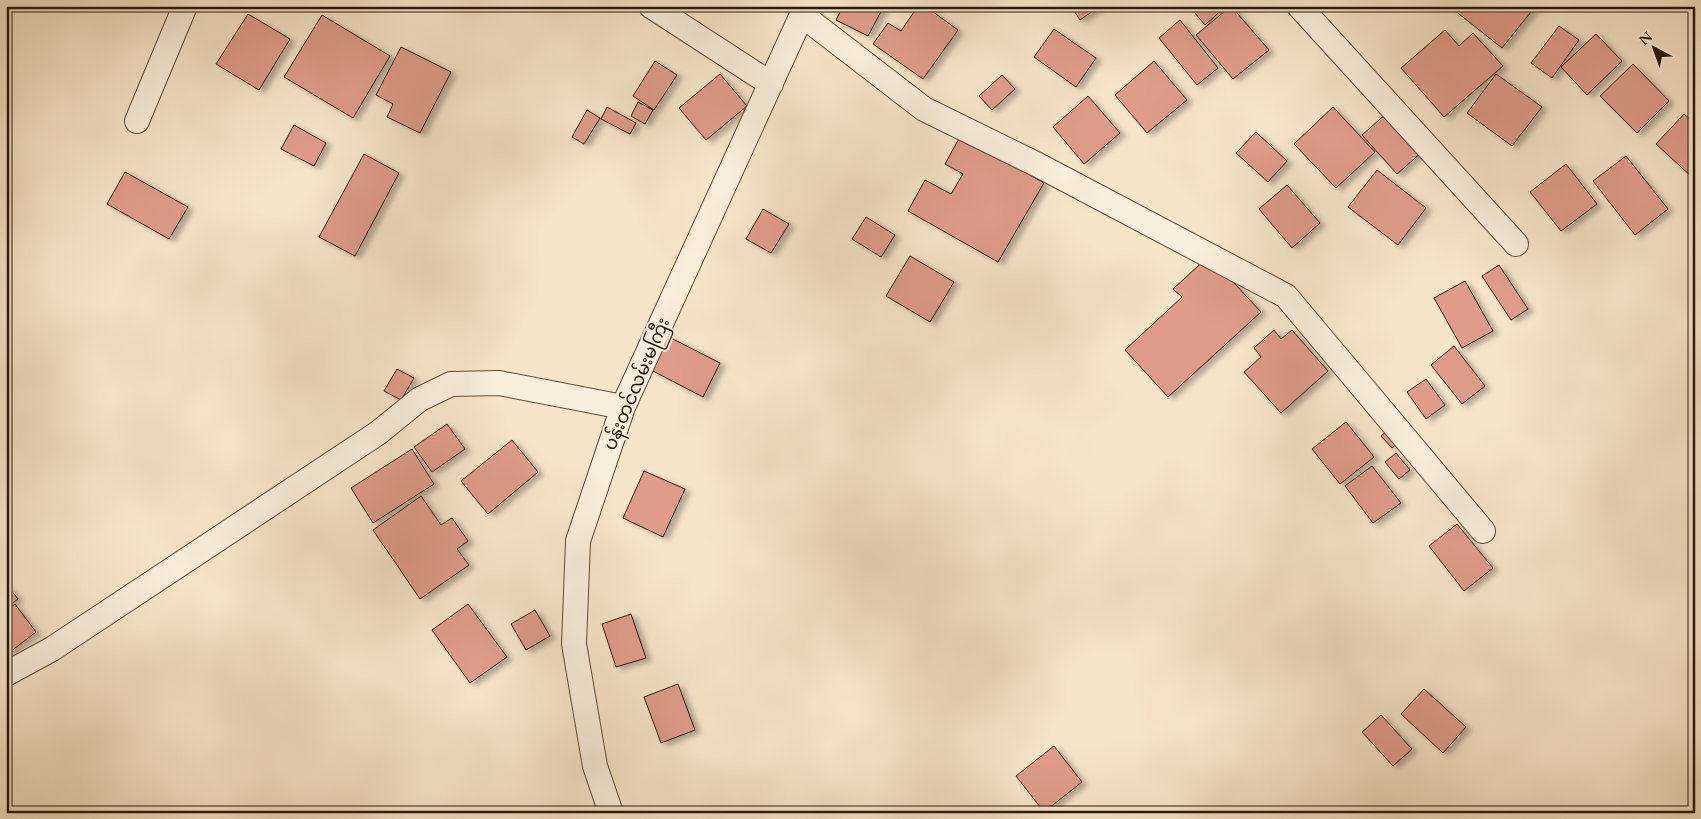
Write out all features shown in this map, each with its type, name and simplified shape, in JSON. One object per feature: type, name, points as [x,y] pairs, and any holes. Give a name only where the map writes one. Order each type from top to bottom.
[{"type":"street","points":[[137,121],[185,6]]},
{"type":"street","points":[[651,6],[771,84]]},
{"type":"street","points":[[1299,6],[1516,244]]},
{"type":"street","points":[[804,10],[924,109],[1038,165],[1286,296],[1483,531]]},
{"type":"street","name":"ပန်းတင်လမ်းမကြီး","points":[[611,813],[595,766],[574,644],[578,541],[623,407],[804,10]]},
{"type":"street","points":[[6,674],[52,649],[378,433],[420,399],[451,384],[499,383],[623,407]]},
{"type":"building","points":[[843,6],[884,6],[868,36],[836,20]]},
{"type":"building","points":[[918,6],[925,6],[958,30],[923,79],[873,44],[888,23],[901,31]]},
{"type":"building","points":[[1071,6],[1100,6],[1080,20]]},
{"type":"building","points":[[1189,6],[1226,6],[1205,25]]},
{"type":"building","points":[[1231,6],[1269,50],[1233,79],[1196,35]]},
{"type":"building","points":[[1449,6],[1534,6],[1535,7],[1502,48]]},
{"type":"building","points":[[248,14],[290,39],[259,90],[216,64]]},
{"type":"building","points":[[322,15],[390,56],[353,118],[284,77]]},
{"type":"building","points":[[1180,20],[1218,68],[1197,85],[1159,38]]},
{"type":"building","points":[[1559,26],[1579,40],[1552,78],[1531,63]]},
{"type":"building","points":[[1054,29],[1096,58],[1076,87],[1034,57]]},
{"type":"building","points":[[1445,30],[1459,46],[1473,33],[1503,66],[1444,117],[1401,68]]},
{"type":"building","points":[[1596,34],[1622,61],[1587,95],[1561,67]]},
{"type":"building","points":[[401,47],[451,72],[420,133],[387,117],[393,104],[376,95]]},
{"type":"building","points":[[655,61],[677,75],[654,110],[633,96]]},
{"type":"building","points":[[1154,61],[1187,100],[1147,133],[1115,95]]},
{"type":"building","points":[[1633,64],[1669,101],[1637,133],[1600,96]]},
{"type":"building","points":[[720,74],[747,106],[706,140],[679,108]]},
{"type":"building","points":[[1496,74],[1542,107],[1512,146],[1467,113]]},
{"type":"building","points":[[1002,75],[1015,89],[992,110],[979,96]]},
{"type":"building","points":[[1088,96],[1120,133],[1084,164],[1053,127]]},
{"type":"building","points":[[638,102],[653,110],[645,124],[631,116]]},
{"type":"building","points":[[607,107],[636,123],[630,134],[601,119]]},
{"type":"building","points":[[1333,107],[1375,152],[1336,188],[1294,144]]},
{"type":"building","points":[[587,110],[600,118],[584,144],[572,137]]},
{"type":"building","points":[[1388,112],[1423,151],[1397,174],[1362,135]]},
{"type":"building","points":[[1684,114],[1695,124],[1695,176],[1693,178],[1656,144]]},
{"type":"building","points":[[294,125],[326,143],[314,166],[281,149]]},
{"type":"building","points":[[1256,132],[1287,161],[1268,182],[1236,153]]},
{"type":"building","points":[[961,135],[1044,183],[998,262],[908,211],[925,180],[951,194],[963,174],[945,164]]},
{"type":"building","points":[[364,154],[399,173],[355,256],[319,237]]},
{"type":"building","points":[[1626,156],[1668,209],[1635,235],[1593,181]]},
{"type":"building","points":[[1566,164],[1597,204],[1561,231],[1530,192]]},
{"type":"building","points":[[1377,170],[1426,208],[1398,245],[1348,207]]},
{"type":"building","points":[[125,172],[188,207],[169,239],[107,204]]},
{"type":"building","points":[[1287,185],[1320,223],[1292,248],[1259,209]]},
{"type":"building","points":[[763,209],[789,224],[771,253],[746,239]]},
{"type":"building","points":[[866,217],[895,235],[881,257],[852,239]]},
{"type":"building","points":[[910,256],[954,282],[930,322],[886,296]]},
{"type":"building","points":[[1209,256],[1261,312],[1168,397],[1125,350],[1182,297],[1173,289]]},
{"type":"building","points":[[1499,265],[1528,309],[1511,320],[1482,276]]},
{"type":"building","points":[[1465,281],[1493,331],[1462,348],[1434,298]]},
{"type":"building","points":[[1274,330],[1281,339],[1292,330],[1328,371],[1281,413],[1244,372],[1261,357],[1254,348]]},
{"type":"building","points":[[669,337],[720,363],[703,397],[651,370]]},
{"type":"building","points":[[1454,346],[1485,386],[1462,404],[1431,365]]},
{"type":"building","points":[[397,369],[414,378],[401,400],[384,391]]},
{"type":"building","points":[[1426,379],[1445,405],[1426,419],[1407,392]]},
{"type":"building","points":[[1346,422],[1374,457],[1340,484],[1312,449]]},
{"type":"building","points":[[447,424],[465,449],[432,472],[414,447]]},
{"type":"building","points":[[1392,426],[1402,439],[1392,448],[1381,436]]},
{"type":"building","points":[[512,440],[538,472],[488,514],[461,481]]},
{"type":"building","points":[[412,449],[434,484],[373,523],[351,488]]},
{"type":"building","points":[[1396,453],[1410,470],[1399,479],[1385,462]]},
{"type":"building","points":[[1372,466],[1401,503],[1373,523],[1345,486]]},
{"type":"building","points":[[644,471],[685,489],[663,537],[623,518]]},
{"type":"building","points":[[421,496],[441,525],[452,518],[468,541],[457,549],[469,565],[420,599],[373,530]]},
{"type":"building","points":[[1457,524],[1493,568],[1464,591],[1429,546]]},
{"type":"building","points":[[6,584],[18,599],[6,608]]},
{"type":"building","points":[[15,604],[36,632],[6,655],[6,611]]},
{"type":"building","points":[[468,604],[507,657],[470,683],[432,630]]},
{"type":"building","points":[[535,610],[550,636],[526,650],[511,624]]},
{"type":"building","points":[[631,614],[646,658],[616,667],[602,624]]},
{"type":"building","points":[[678,684],[695,730],[661,743],[644,697]]},
{"type":"building","points":[[1424,689],[1466,727],[1443,753],[1401,714]]},
{"type":"building","points":[[1381,715],[1412,749],[1393,766],[1362,732]]},
{"type":"building","points":[[1054,746],[1082,782],[1044,812],[1016,776]]}]
